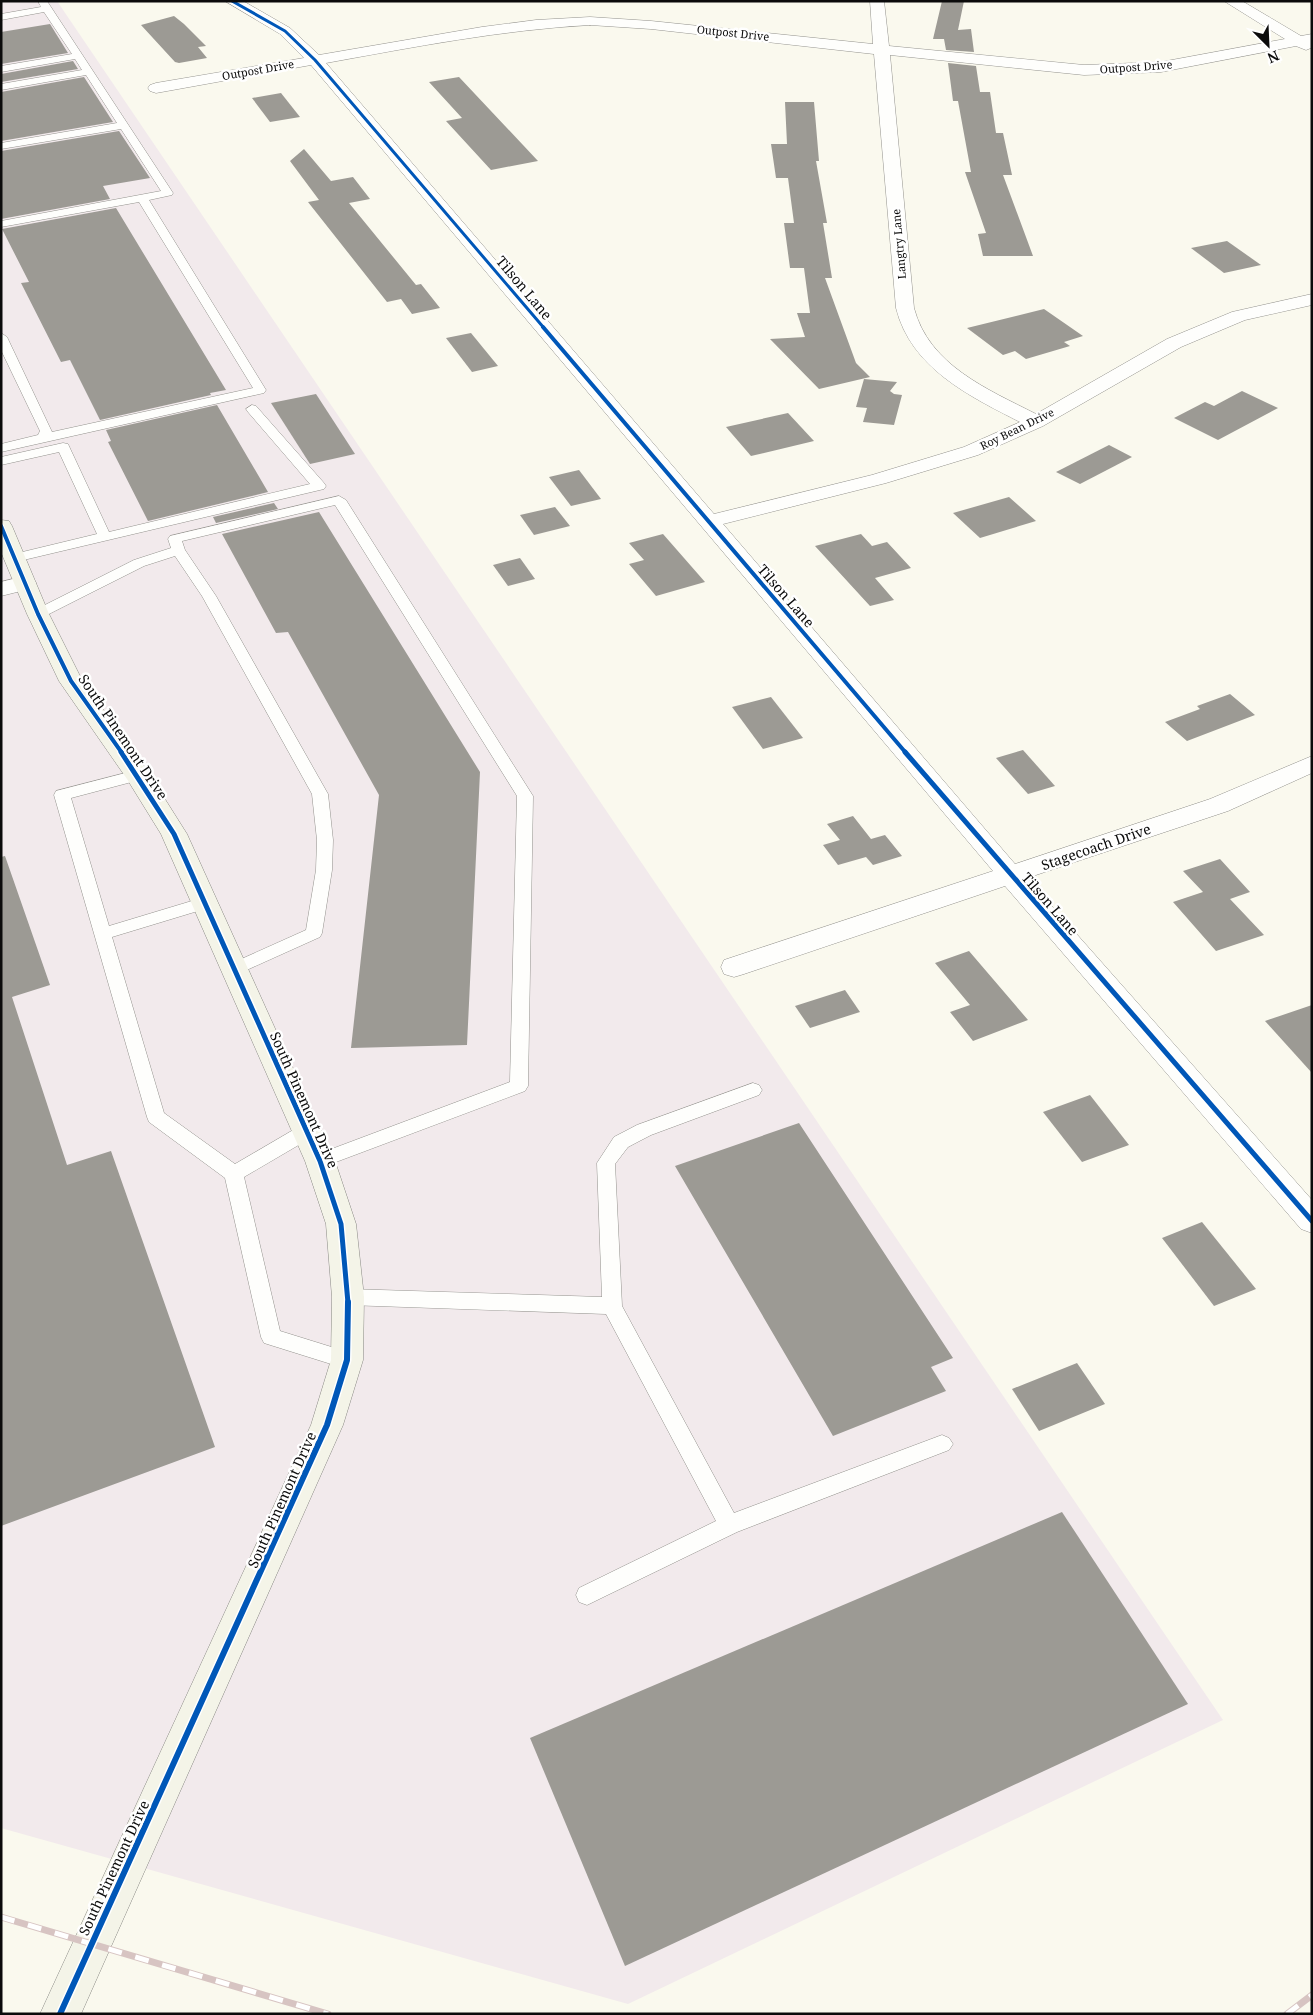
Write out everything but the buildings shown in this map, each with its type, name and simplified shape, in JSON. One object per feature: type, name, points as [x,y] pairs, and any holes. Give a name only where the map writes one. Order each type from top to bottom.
[{"type":"street","name":"Tilson Lane","points":[[232,1],[285,31],[316,60],[1010,876],[1312,1220]]},
{"type":"street","name":"Langtry Lane","points":[[877,1],[905,308],[911,328],[920,344],[934,360],[955,376],[976,390],[1036,422]]},
{"type":"street","points":[[1231,1],[1305,39],[1312,48]]},
{"type":"street","name":"Outpost Drive","points":[[156,88],[499,29],[536,24],[590,21],[652,24],[1022,65],[1084,70],[1126,69],[1190,62],[1305,39]]},
{"type":"street","name":"Roy Bean Drive","points":[[708,522],[927,465],[971,451],[1036,422],[1174,343],[1239,316],[1312,298]]},
{"type":"street","name":"South Pinemont Drive","points":[[1,526],[38,614],[71,681],[137,775],[174,834],[320,1161],[341,1224],[348,1297],[347,1360],[327,1425],[60,2014]]},
{"type":"street","points":[[1,589],[25,583]]},
{"type":"street","name":"Stagecoach Drive","points":[[734,967],[1219,805],[1312,764]]},
{"type":"lane","points":[[1,17],[44,5],[168,193],[1,224]]},
{"type":"lane","points":[[1,69],[78,56]]},
{"type":"lane","points":[[1,87],[89,72]]},
{"type":"lane","points":[[1,146],[124,125]]},
{"type":"lane","points":[[1,448],[260,390],[142,198]]},
{"type":"lane","points":[[1,336],[46,431],[44,438]]},
{"type":"lane","points":[[15,558],[319,486],[252,409]]},
{"type":"lane","points":[[1,461],[63,447],[105,538]]},
{"type":"lane","points":[[234,969],[314,934],[324,870],[325,840],[320,794],[209,596],[178,550],[175,539],[339,500],[525,796],[519,1086],[320,1161]]},
{"type":"lane","points":[[38,614],[139,562],[178,550]]},
{"type":"lane","points":[[137,775],[62,795],[156,1117],[234,1174],[271,1337],[347,1360]]},
{"type":"lane","points":[[103,934],[205,903]]},
{"type":"lane","points":[[728,1525],[612,1306],[606,1164],[621,1142],[644,1130],[754,1090]]},
{"type":"lane","points":[[234,1174],[306,1131]]},
{"type":"lane","points":[[348,1297],[612,1306]]},
{"type":"lane","points":[[587,1595],[728,1525],[942,1444]]},
{"type":"shaded area","points":[[1,1],[57,1],[1223,1720],[628,2004],[1,1828]]},
{"type":"railway","points":[[1,1917],[328,2014]]},
{"type":"railway","points":[[1287,2014],[1312,1995]]},
{"type":"cycle path","points":[[232,1],[285,31],[315,60],[1011,876],[1312,1221]]},
{"type":"cycle path","points":[[1,526],[38,614],[71,681],[137,775],[174,834],[320,1161],[341,1224],[348,1297],[347,1360],[327,1425],[60,2014]]}]
